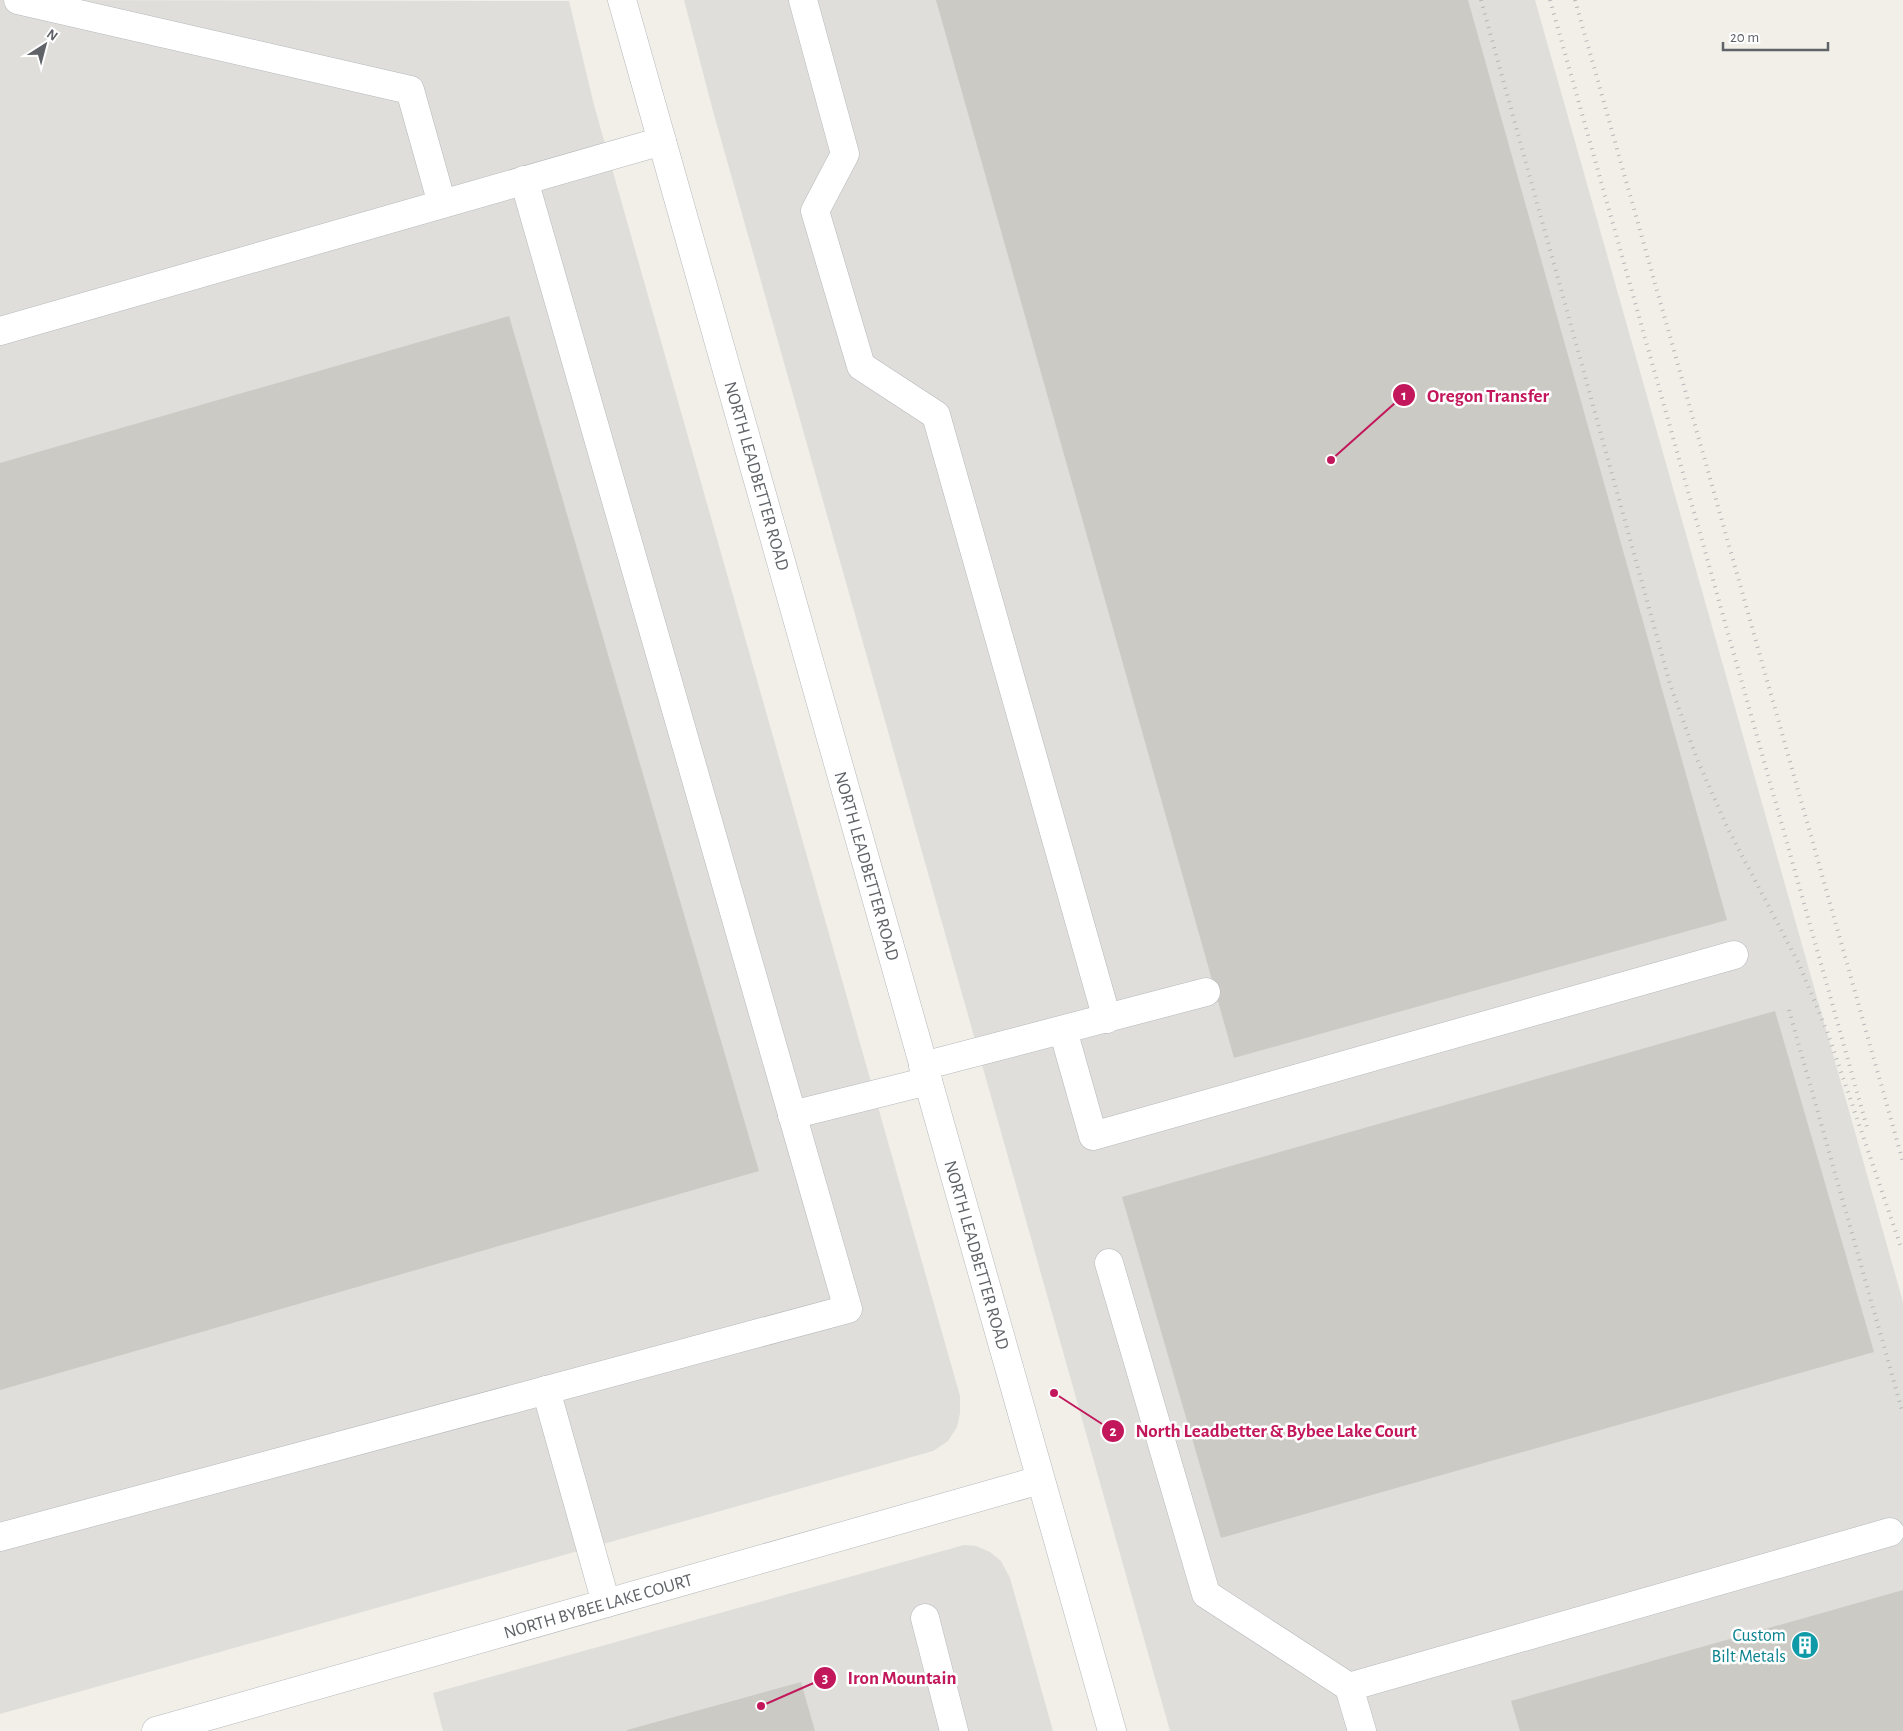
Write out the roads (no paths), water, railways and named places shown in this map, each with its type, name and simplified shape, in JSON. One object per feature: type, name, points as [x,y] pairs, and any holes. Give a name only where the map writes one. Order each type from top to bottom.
[{"type":"street","points":[[18,0],[410,90],[442,204]]},
{"type":"street","name":"NORTH LEADBETTER ROAD","points":[[622,0],[1112,1731]]},
{"type":"street","points":[[803,0],[845,154],[815,211],[861,366],[936,415],[1107,1019]]},
{"type":"street","points":[[0,331],[662,141]]},
{"type":"street","points":[[0,1536],[848,1309],[524,180]]},
{"type":"street","points":[[1063,1030],[1093,1136],[1734,955]]},
{"type":"street","points":[[792,1115],[1063,1030],[1206,992]]},
{"type":"street","points":[[1109,1263],[1206,1594],[1349,1687],[1362,1731]]},
{"type":"street","points":[[546,1390],[606,1603]]},
{"type":"street","name":"NORTH BYBEE LAKE COURT","points":[[156,1731],[1040,1480]]},
{"type":"street","points":[[1349,1687],[1890,1532]]},
{"type":"street","points":[[925,1618],[954,1731]]},
{"type":"railway","points":[[1481,0],[1670,684],[1697,759],[1728,829],[1799,964],[1827,1031],[1901,1247]]},
{"type":"railway","points":[[1550,0],[1868,1131]]},
{"type":"railway","points":[[1575,0],[1903,1162]]},
{"type":"railway","points":[[1789,1010],[1903,1414]]},
{"type":"place","name":"Oregon Transfer","points":[[1331,460]]},
{"type":"place","name":"North Leadbetter & Bybee Lake Court","points":[[1054,1393]]},
{"type":"place","name":"Custom Bilt Metals","points":[[1805,1645]]},
{"type":"place","name":"Iron Mountain","points":[[761,1706]]}]
